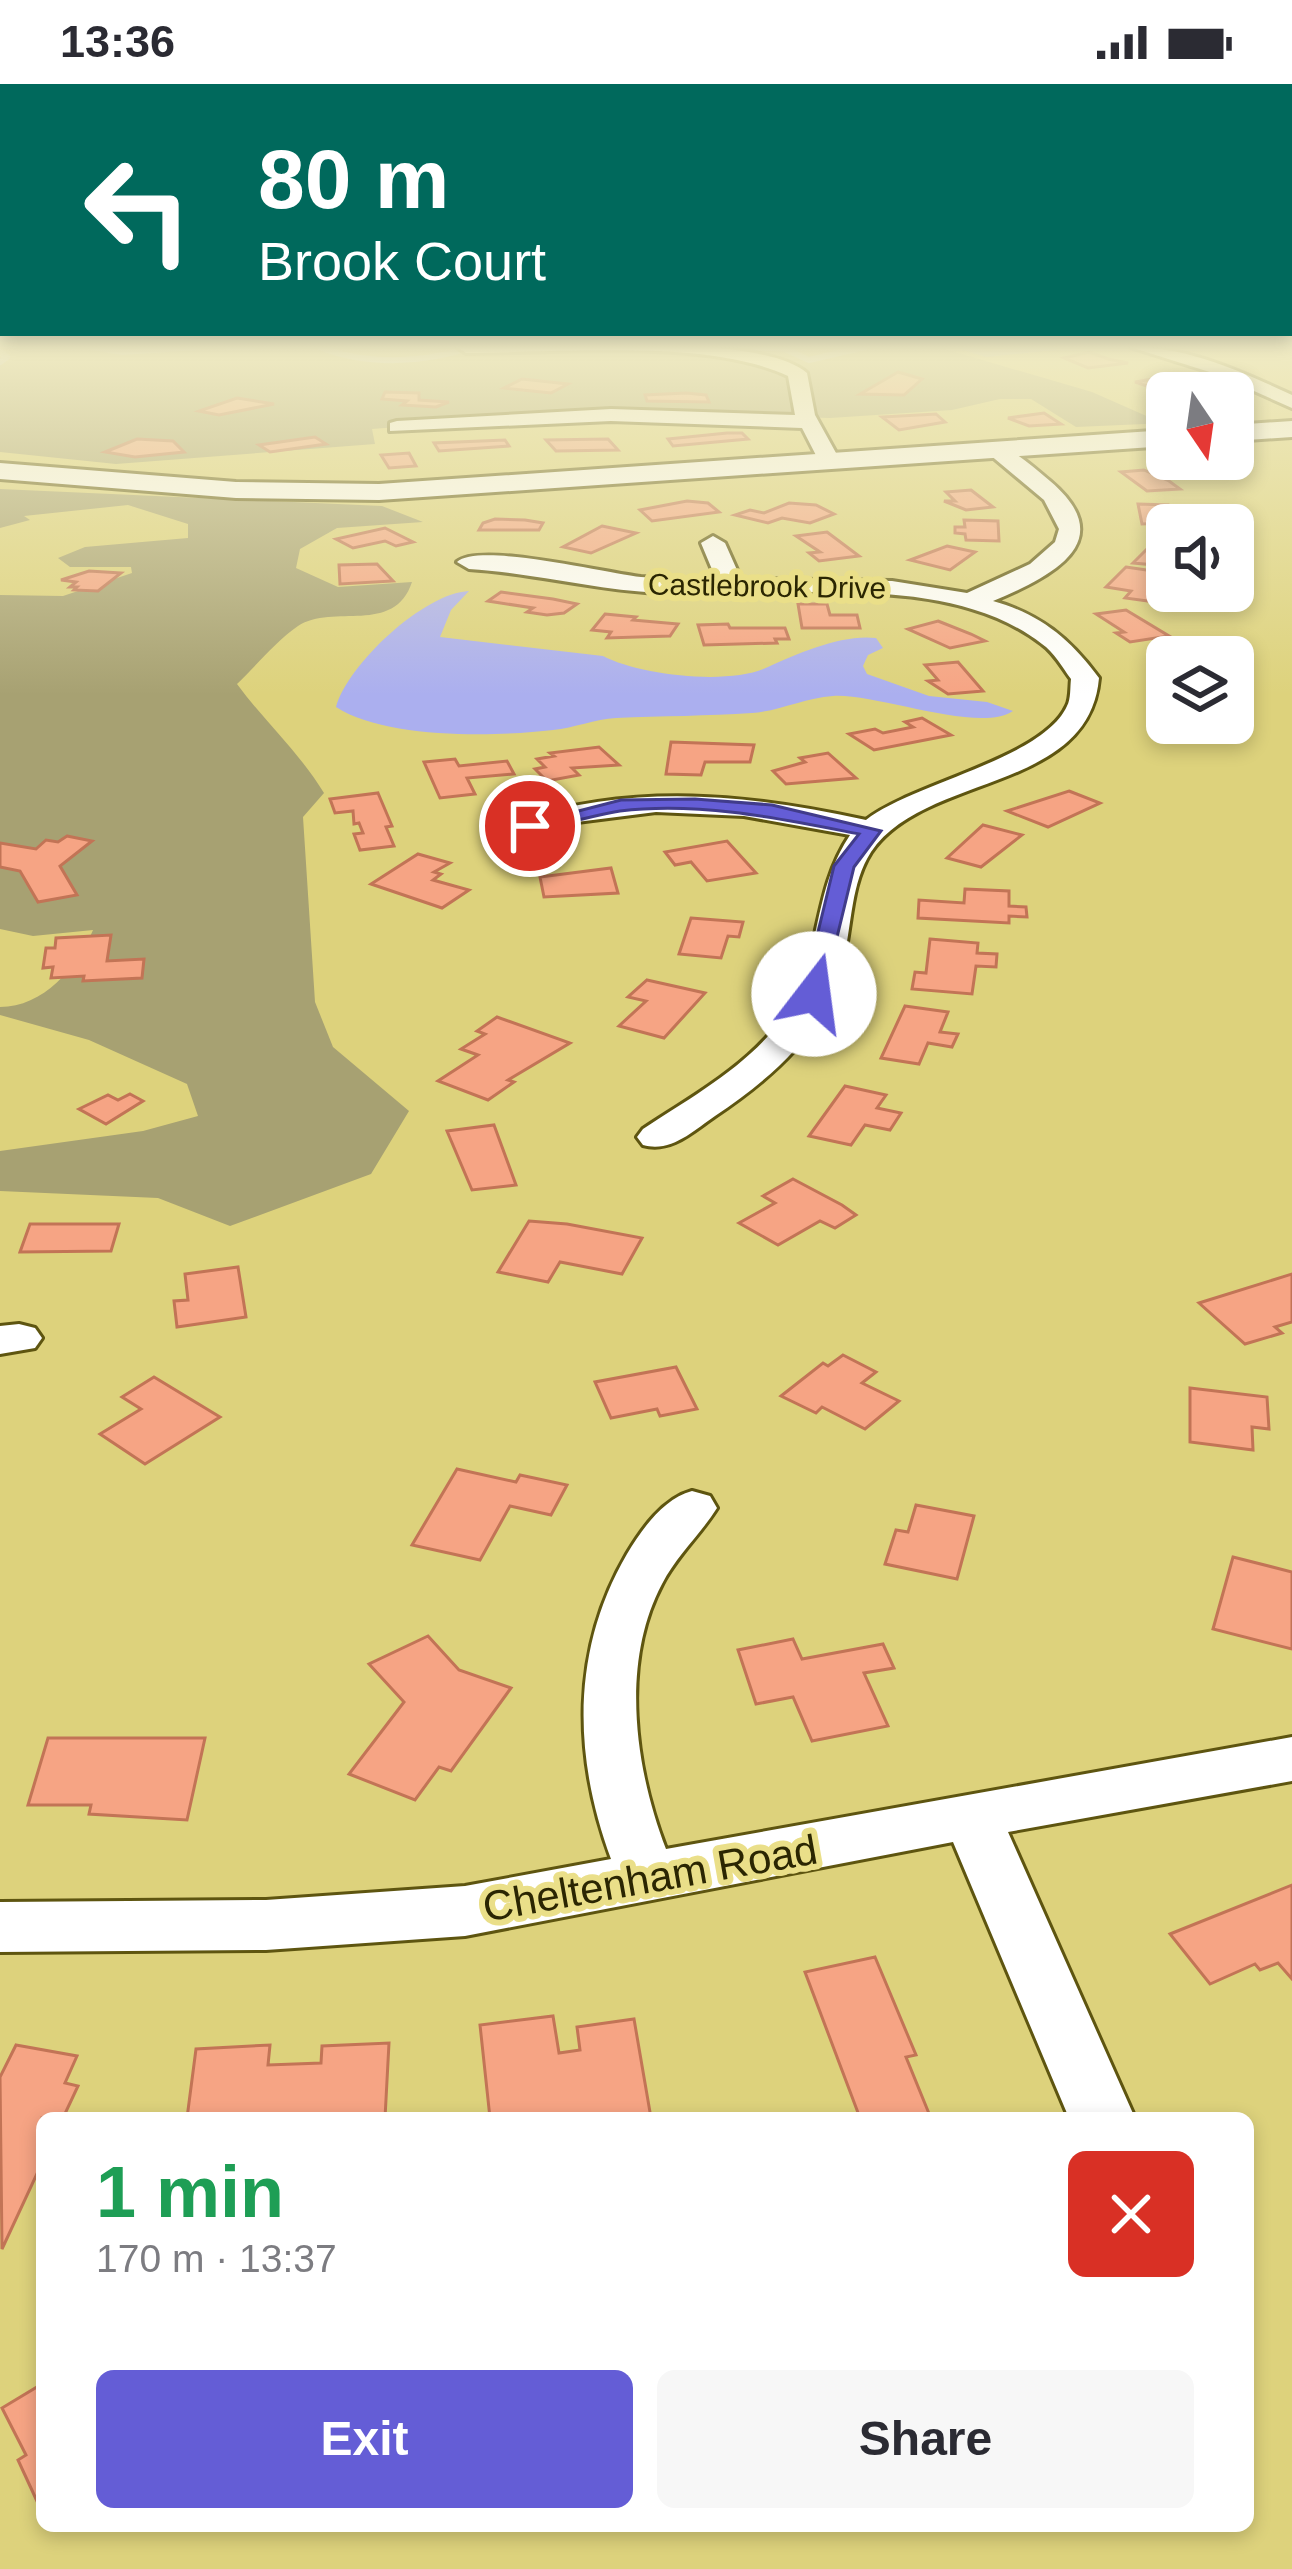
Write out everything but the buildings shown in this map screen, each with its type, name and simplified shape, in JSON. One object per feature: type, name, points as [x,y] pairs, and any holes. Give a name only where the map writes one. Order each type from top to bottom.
[{"type":"main road","points":[[0,471],[236,490],[379,492],[815,463]]},
{"type":"street","points":[[968,602],[1051,562],[1066,547],[1071,532],[1060,504],[1011,463]]},
{"type":"street","points":[[713,543],[731,585]]},
{"type":"street","name":"Castlebrook Drive","points":[[470,562],[548,568],[655,586],[866,584],[968,602],[1012,618],[1064,648],[1085,678],[1083,709],[1071,727],[1043,747],[932,795],[872,831],[844,866],[824,967],[798,1024],[750,1073],[657,1137]]},
{"type":"street","points":[[530,826],[621,806],[695,804],[772,811],[872,831]]},
{"type":"street","points":[[648,1879],[616,1780],[608,1725],[610,1671],[632,1588],[658,1546],[692,1508]]},
{"type":"street","name":"Cheltenham Road","points":[[0,1928],[266,1925],[413,1917],[648,1879],[1292,1759]]},
{"type":"street","points":[[973,1819],[1099,2112]]},
{"type":"shaded area","points":[[0,489],[382,506],[423,522],[337,528],[300,549],[296,568],[338,587],[412,582],[403,598],[377,614],[328,617],[298,626],[237,684],[324,793],[303,817],[315,1002],[333,1047],[409,1111],[371,1174],[230,1226],[158,1198],[0,1191],[0,1151],[143,1131],[198,1116],[187,1084],[89,1040],[0,1015],[0,1007],[30,1000],[57,983],[93,930],[33,936],[0,929],[0,595],[63,596],[132,573],[131,567],[70,567],[58,558],[85,547],[188,538],[188,524],[128,505],[24,516],[30,520],[0,528]]},
{"type":"water","points":[[469,591],[451,610],[440,637],[603,656],[661,673],[709,677],[751,673],[835,642],[876,638],[883,648],[868,655],[863,666],[867,674],[929,696],[987,702],[1013,711],[997,717],[952,716],[833,696],[752,713],[616,718],[553,730],[472,734],[382,725],[336,707],[356,671],[390,634],[431,604]]},
{"type":"route","points":[[530,826],[621,806],[695,804],[772,811],[872,831],[844,866],[814,994]]}]
